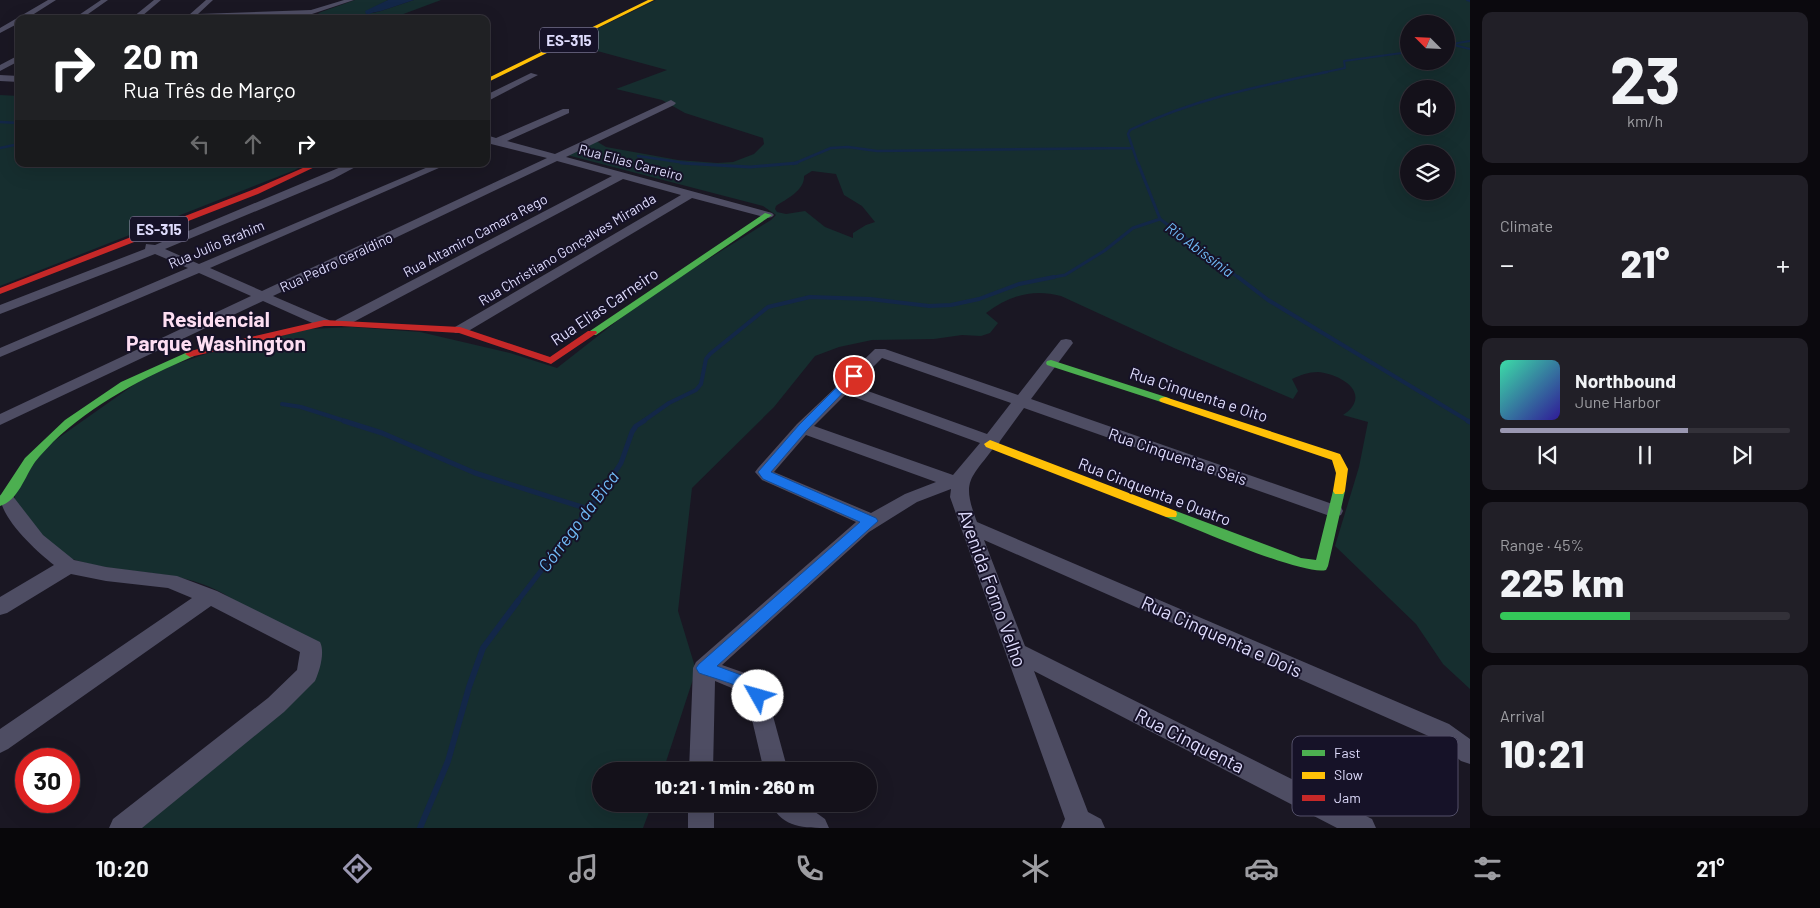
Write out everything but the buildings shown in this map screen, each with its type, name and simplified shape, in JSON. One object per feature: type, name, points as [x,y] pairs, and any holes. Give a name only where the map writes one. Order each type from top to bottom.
[{"type":"street","points":[[28,15],[53,0]]},
{"type":"street","points":[[82,15],[105,0]]},
{"type":"street","points":[[139,15],[158,0]]},
{"type":"street","points":[[192,15],[210,0]]},
{"type":"street","points":[[262,15],[307,12],[351,0]]},
{"type":"street","name":"ES-315","points":[[490,79],[652,0]]},
{"type":"street","points":[[248,15],[256,7]]},
{"type":"street","points":[[0,24],[15,22]]},
{"type":"street","points":[[0,31],[15,23]]},
{"type":"street","points":[[0,74],[15,61]]},
{"type":"street","points":[[0,74],[15,74]]},
{"type":"street","points":[[490,97],[534,76]]},
{"type":"street","name":"Rua Pedro Geraldino","points":[[0,420],[671,103]]},
{"type":"street","points":[[490,144],[566,111]]},
{"type":"street","name":"Rua Elias Carreiro","points":[[490,139],[768,215]]},
{"type":"street","name":"ES-315","points":[[0,291],[254,192],[310,167]]},
{"type":"street","points":[[0,310],[154,249],[350,167]]},
{"type":"street","name":"Rua Julio Brahim","points":[[0,353],[436,167]]},
{"type":"street","name":"Rua Altamiro Camara Rego","points":[[341,323],[622,175]]},
{"type":"street","name":"Rua Christiano Gonçalves Miranda","points":[[460,330],[690,194]]},
{"type":"street","name":"Rua Elias Carneiro","points":[[3,500],[32,457],[72,420],[116,388],[146,372],[210,348],[324,323],[341,323],[460,330],[551,361],[768,215]]},
{"type":"street","points":[[132,240],[324,323]]},
{"type":"street","points":[[701,762],[704,668],[862,527],[911,498],[958,481],[991,443],[1066,343]]},
{"type":"street","name":"Rua Cinquenta e Seis","points":[[842,388],[880,352],[1334,510]]},
{"type":"street","name":"Rua Cinquenta e Oito","points":[[1051,363],[1336,456],[1342,465],[1343,473],[1334,510]]},
{"type":"street","points":[[872,521],[768,476],[764,472],[842,388],[991,443]]},
{"type":"street","points":[[803,428],[958,481]]},
{"type":"street","name":"Rua Cinquenta e Quatro","points":[[991,443],[1309,566],[1321,566],[1334,510]]},
{"type":"street","name":"Avenida Forno Velho","points":[[958,481],[959,497],[1082,825]]},
{"type":"street","points":[[3,500],[36,540],[68,566],[106,574],[170,581],[210,596],[312,648],[307,674],[276,705],[122,828]]},
{"type":"street","name":"Rua Cinquenta e Dois","points":[[970,526],[1441,731],[1448,736]]},
{"type":"street","points":[[0,607],[68,566]]},
{"type":"street","points":[[0,742],[210,596]]},
{"type":"street","name":"Rua Cinquenta","points":[[1017,652],[1292,792]]},
{"type":"street","points":[[704,668],[751,686],[756,690],[774,762]]},
{"type":"street","name":"Rua Cinquenta e Dois","points":[[1458,744],[1470,753]]},
{"type":"street","points":[[701,812],[701,828]]},
{"type":"street","points":[[795,812],[816,828]]},
{"type":"street","name":"Rua Cinquenta","points":[[1339,816],[1363,828]]},
{"type":"green space","points":[[355,0],[388,0],[365,12],[373,13],[414,0],[441,0],[401,15],[316,15]]},
{"type":"green space","points":[[656,0],[1470,0],[1470,689],[1443,664],[1416,624],[1335,546],[1359,467],[1368,422],[1343,415],[1351,408],[1355,400],[1355,393],[1352,387],[1332,375],[1314,372],[1292,379],[1298,391],[1293,399],[1174,348],[1061,296],[1031,293],[1003,302],[986,313],[998,323],[990,333],[981,336],[962,335],[934,339],[872,340],[839,347],[815,356],[774,407],[692,488],[678,611],[696,670],[666,762],[592,762],[592,812],[649,812],[643,828],[130,828],[310,660],[272,628],[232,598],[217,590],[202,584],[166,575],[93,565],[75,560],[53,550],[13,513],[17,479],[47,446],[152,372],[209,353],[309,329],[352,327],[420,332],[510,353],[557,368],[649,296],[771,220],[776,215],[763,206],[567,155],[596,141],[606,147],[678,160],[717,163],[733,162],[754,154],[764,144],[763,138],[685,113],[662,100],[616,89],[667,70],[568,43]],"holes":[[[812,171],[836,174],[844,195],[862,206],[875,222],[853,233],[853,238],[825,227],[805,211],[786,214],[777,212],[776,206],[798,190],[802,186],[804,176]]]},
{"type":"green space","points":[[0,95],[15,96],[15,167],[300,167],[295,170],[0,286]]},
{"type":"water","points":[[388,0],[414,0],[366,14],[365,11]]},
{"type":"waterway","points":[[366,15],[373,11]]},
{"type":"waterway","name":"Rio Abissínia","points":[[1455,44],[1470,41]]},
{"type":"waterway","points":[[1455,45],[1470,49]]},
{"type":"waterway","name":"Rio Abissínia","points":[[1321,73],[1345,68],[1344,61],[1400,53]]},
{"type":"waterway","name":"Rio Abissínia","points":[[1138,164],[1128,134],[1130,130],[1154,119],[1202,102],[1251,88],[1327,72]]},
{"type":"waterway","points":[[0,122],[15,123]]},
{"type":"waterway","points":[[0,148],[15,145]]},
{"type":"waterway","points":[[795,163],[831,148],[848,147],[877,151],[1132,148]]},
{"type":"waterway","points":[[638,156],[688,163]]},
{"type":"waterway","points":[[681,163],[688,163]]},
{"type":"waterway","points":[[688,163],[750,167],[795,163]]},
{"type":"waterway","points":[[688,163],[692,164]]},
{"type":"waterway","name":"Rio Abissínia","points":[[1138,163],[1160,219]]},
{"type":"waterway","name":"Córrego da Bica","points":[[1048,278],[1065,275],[1104,251],[1133,228],[1160,219]]},
{"type":"waterway","name":"Rio Abissínia","points":[[1160,219],[1239,278]]},
{"type":"waterway","name":"Córrego da Bica","points":[[642,422],[669,403],[696,390],[701,384],[706,359],[710,354],[768,307],[810,297],[870,299],[929,306],[951,305],[979,299],[1019,284],[1054,277]]},
{"type":"waterway","name":"Rio Abissínia","points":[[1238,277],[1268,300],[1470,422],[1468,421]]},
{"type":"waterway","points":[[282,404],[301,407],[348,422]]},
{"type":"waterway","points":[[344,421],[382,433],[475,473],[588,509]]},
{"type":"waterway","name":"Córrego da Bica","points":[[517,602],[604,489],[621,463],[632,432],[636,426],[644,421]]},
{"type":"waterway","name":"Córrego da Bica","points":[[420,828],[448,761],[469,687],[483,648],[518,601]]},
{"type":"traffic: fast","points":[[592,333],[768,215]]},
{"type":"traffic: fast","points":[[0,502],[13,488],[33,456],[69,423],[106,396],[125,385],[190,354]]},
{"type":"traffic: fast","points":[[1051,363],[1165,400]]},
{"type":"traffic: fast","points":[[1171,514],[1299,563],[1321,566],[1339,491]]},
{"type":"traffic: slow","points":[[490,79],[652,0]]},
{"type":"traffic: slow","points":[[1165,400],[1336,457],[1342,469],[1339,491]]},
{"type":"traffic: slow","points":[[990,444],[1171,514]]},
{"type":"traffic: jam","points":[[0,291],[255,192],[310,167]]},
{"type":"traffic: jam","points":[[190,354],[324,323],[341,323],[460,330],[551,361],[592,333]]},
{"type":"district","name":"Residencial Parque Washington","points":[[216,330]]},
{"type":"route","points":[[758,696],[756,690],[751,686],[704,668],[862,527],[872,521],[768,476],[764,472],[803,428],[854,376]]}]
